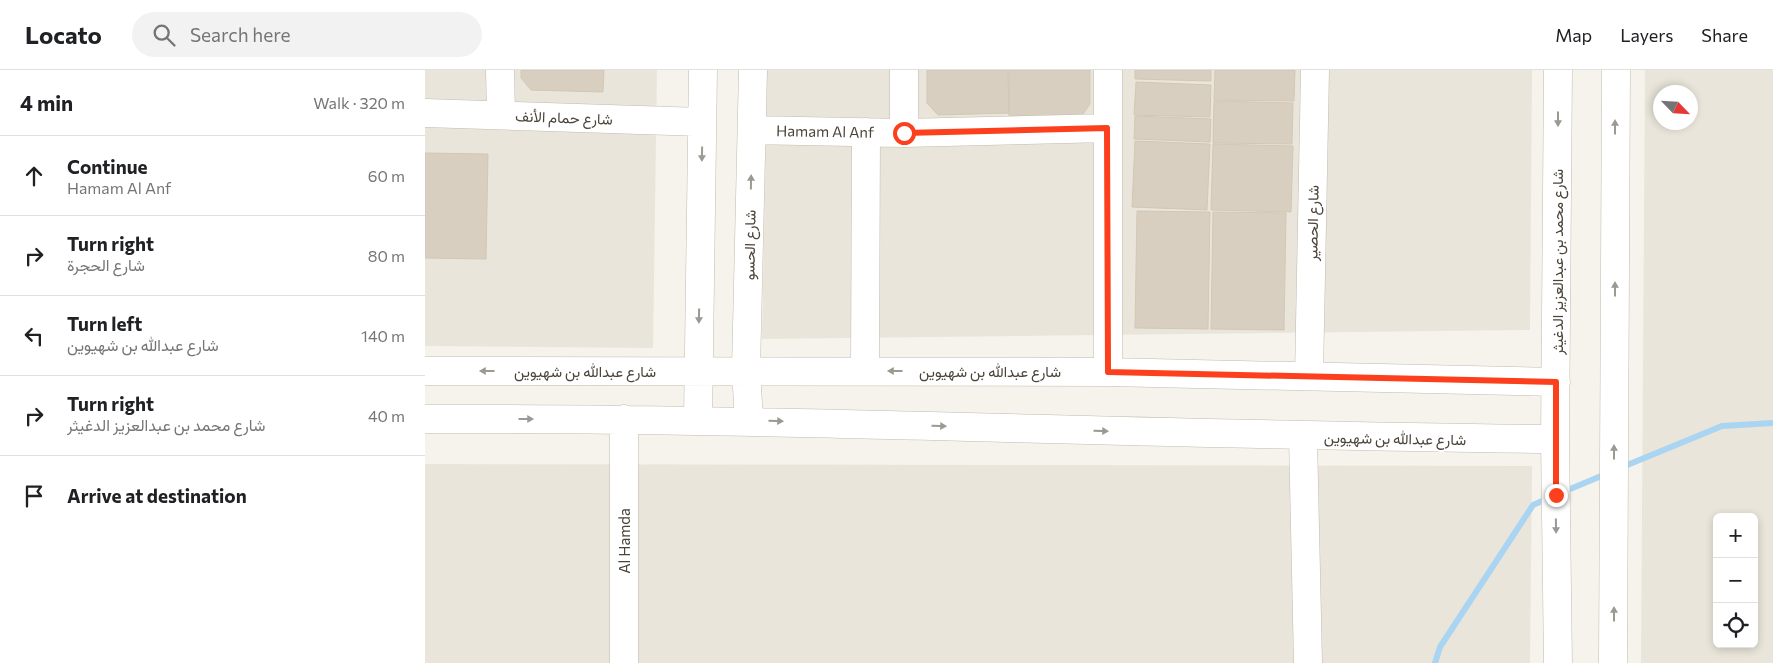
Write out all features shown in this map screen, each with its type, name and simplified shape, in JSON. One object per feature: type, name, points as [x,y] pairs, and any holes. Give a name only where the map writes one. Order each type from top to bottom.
[{"type":"street","points":[[500,70],[501,114]]},
{"type":"street","points":[[698,420],[703,70]]},
{"type":"street","name":"شارع الحسو","points":[[749,420],[746,370],[753,70]]},
{"type":"street","points":[[904,70],[904,133]]},
{"type":"street","points":[[1108,70],[1108,372]]},
{"type":"street","name":"شارع الحصير","points":[[1309,376],[1315,70]]},
{"type":"street","name":"شارع محمد بن عبدالعزيز الدغيثر","points":[[1558,70],[1555,440],[1558,663]]},
{"type":"street","points":[[1613,663],[1615,70]]},
{"type":"street","name":"شارع حمام الأنف","points":[[425,113],[703,122]]},
{"type":"street","name":"Hamam Al Anf","points":[[752,130],[904,133],[1107,128]]},
{"type":"street","points":[[865,371],[866,132]]},
{"type":"street","name":"شارع عبدالله بن شهيوين","points":[[425,371],[1108,372],[1556,382]]},
{"type":"street","name":"شارع عبدالله بن شهيوين","points":[[425,419],[749,420],[1303,437],[1555,440]]},
{"type":"street","name":"Al Hamda","points":[[624,419],[624,663]]},
{"type":"street","points":[[1303,437],[1308,663]]},
{"type":"shaded area","points":[[425,70],[657,70],[653,348],[425,346]]},
{"type":"shaded area","points":[[767,70],[1532,70],[1530,330],[762,339]]},
{"type":"shaded area","points":[[1645,70],[1773,70],[1773,663],[1641,663]]},
{"type":"shaded area","points":[[425,464],[1532,466],[1530,663],[425,663]]},
{"type":"building","points":[[521,70],[604,70],[603,92],[531,90],[521,78]]},
{"type":"building","points":[[927,70],[1008,70],[1009,113],[938,115],[927,103]]},
{"type":"building","points":[[1009,70],[1090,70],[1090,104],[1081,117],[1009,118]]},
{"type":"building","points":[[1135,70],[1211,70],[1211,81],[1135,79]]},
{"type":"building","points":[[1215,70],[1295,70],[1294,101],[1214,100]]},
{"type":"building","points":[[1136,82],[1211,85],[1210,117],[1134,115]]},
{"type":"building","points":[[1214,101],[1293,103],[1292,144],[1213,143]]},
{"type":"building","points":[[1135,116],[1211,119],[1210,142],[1134,139]]},
{"type":"building","points":[[1135,141],[1210,144],[1207,210],[1132,207]]},
{"type":"building","points":[[1213,144],[1293,146],[1291,212],[1211,210]]},
{"type":"building","points":[[425,153],[488,154],[486,259],[425,258]]},
{"type":"building","points":[[1137,211],[1210,212],[1208,329],[1135,328]]},
{"type":"building","points":[[1213,212],[1286,213],[1284,330],[1211,329]]},
{"type":"waterway","points":[[1620,468],[1722,426],[1773,423]]},
{"type":"waterway","points":[[1563,492],[1606,474]]},
{"type":"waterway","points":[[1435,663],[1440,647],[1533,505],[1549,498]]},
{"type":"route","points":[[904,133],[1107,128],[1108,372],[1556,382],[1556,495]]}]
